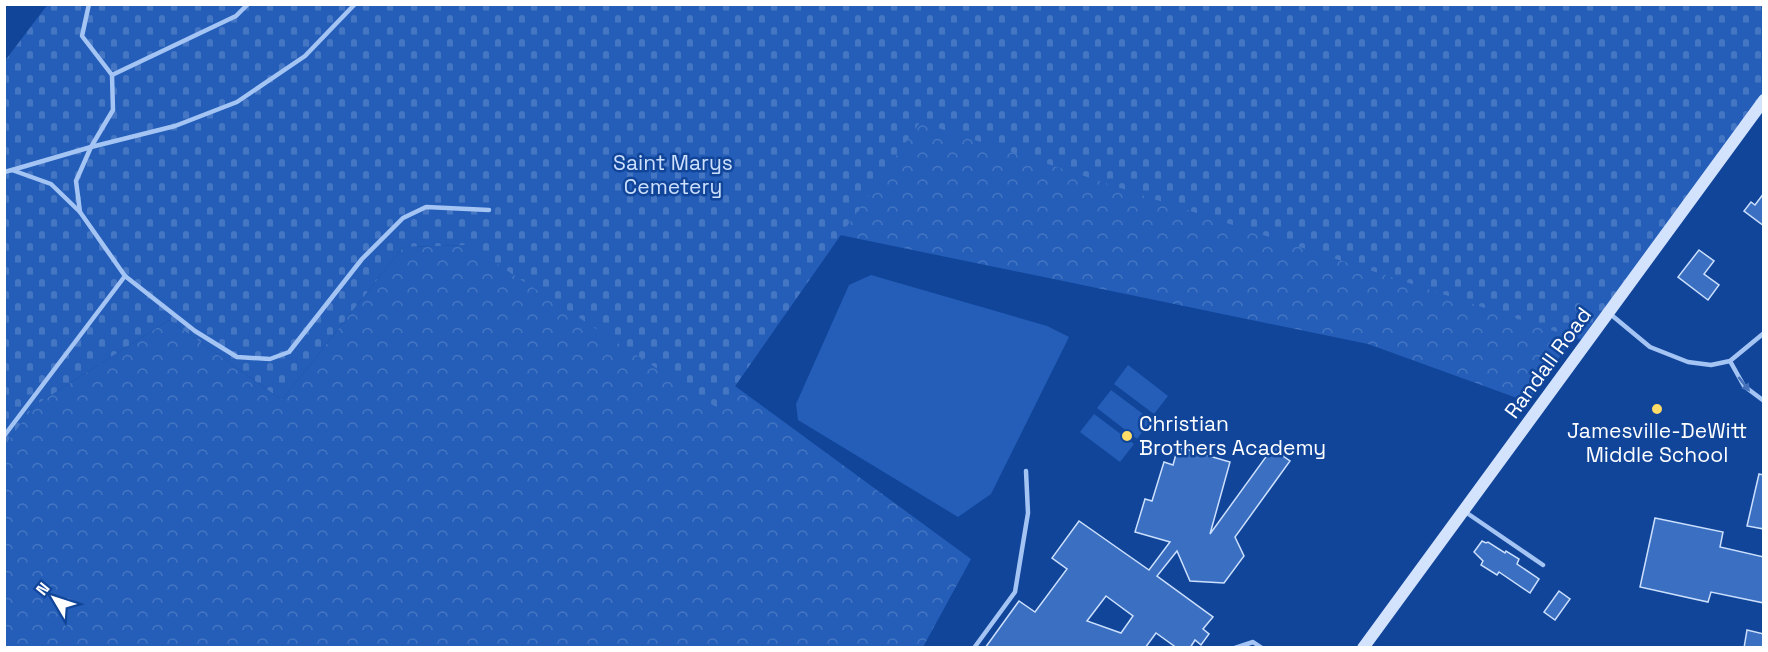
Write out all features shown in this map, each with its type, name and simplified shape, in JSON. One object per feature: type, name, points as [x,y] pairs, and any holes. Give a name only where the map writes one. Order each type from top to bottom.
[{"type":"street","name":"Randall Road","points":[[1364,648],[1764,100]]},
{"type":"lane","points":[[80,212],[76,182],[91,147],[113,110],[112,75],[82,36],[89,4]]},
{"type":"lane","points":[[112,75],[236,16],[248,4]]},
{"type":"lane","points":[[4,172],[175,126],[237,102],[305,56],[355,4]]},
{"type":"lane","points":[[12,170],[51,184],[80,212],[125,276],[195,332],[237,357],[270,359],[289,351],[362,259],[403,218],[426,207],[489,210]]},
{"type":"lane","points":[[4,436],[125,276]]},
{"type":"lane","points":[[1609,313],[1650,347],[1688,362],[1711,365],[1730,361],[1764,333]]},
{"type":"lane","points":[[1730,361],[1743,386],[1764,401]]},
{"type":"lane","points":[[974,648],[1016,592],[1028,513],[1026,471]]},
{"type":"lane","points":[[1464,511],[1543,565]]},
{"type":"lane","points":[[1234,648],[1253,642],[1262,648]]},
{"type":"green space","name":"Saint Marys Cemetery","points":[[48,4],[1764,5],[1763,100],[1588,342],[920,122],[719,409],[468,245],[403,247],[282,400],[169,320],[34,406],[5,445],[4,62]]},
{"type":"green space","points":[[1763,5],[1749,88],[1528,402],[1368,344],[840,235],[735,386],[971,559],[923,647],[5,647],[4,446],[34,406],[169,320],[282,400],[403,247],[468,245],[441,173]]},
{"type":"green space","points":[[871,275],[1047,326],[1069,337],[991,494],[958,517],[798,420],[796,404],[849,285]]},
{"type":"green space","points":[[1128,365],[1168,396],[1154,414],[1114,384]]},
{"type":"green space","points":[[1111,390],[1151,420],[1137,439],[1097,408]]},
{"type":"green space","points":[[1094,414],[1134,444],[1120,462],[1080,432]]},
{"type":"building","points":[[1764,193],[1764,226],[1744,211],[1751,202],[1755,205]]},
{"type":"building","points":[[1699,250],[1714,261],[1704,274],[1719,285],[1708,300],[1678,277]]},
{"type":"building","points":[[1276,443],[1286,451],[1283,456],[1290,461],[1235,537],[1244,556],[1224,583],[1190,581],[1177,551],[1157,576],[1213,617],[1203,629],[1209,634],[1201,645],[1195,640],[1190,648],[1177,648],[1156,633],[1145,648],[985,648],[1019,601],[1035,612],[1067,569],[1052,558],[1079,521],[1149,570],[1170,542],[1135,532],[1145,499],[1152,501],[1164,462],[1173,465],[1178,447],[1230,462],[1210,534]],"holes":[[[1106,596],[1133,616],[1121,633],[1087,621]]]},
{"type":"building","points":[[1759,474],[1764,475],[1764,529],[1747,526]]},
{"type":"building","points":[[1655,518],[1723,532],[1720,547],[1764,557],[1764,603],[1711,592],[1708,602],[1640,587]]},
{"type":"building","points":[[1482,541],[1519,559],[1517,564],[1539,579],[1530,593],[1499,572],[1497,575],[1481,565],[1483,561],[1474,552]]},
{"type":"building","points":[[1559,591],[1570,599],[1555,620],[1544,612]]},
{"type":"building","points":[[1747,630],[1764,634],[1764,648],[1744,648]]},
{"type":"place","name":"Jamesville-DeWitt Middle School","points":[[1657,409]]},
{"type":"place","name":"Christian Brothers Academy","points":[[1127,436]]}]
